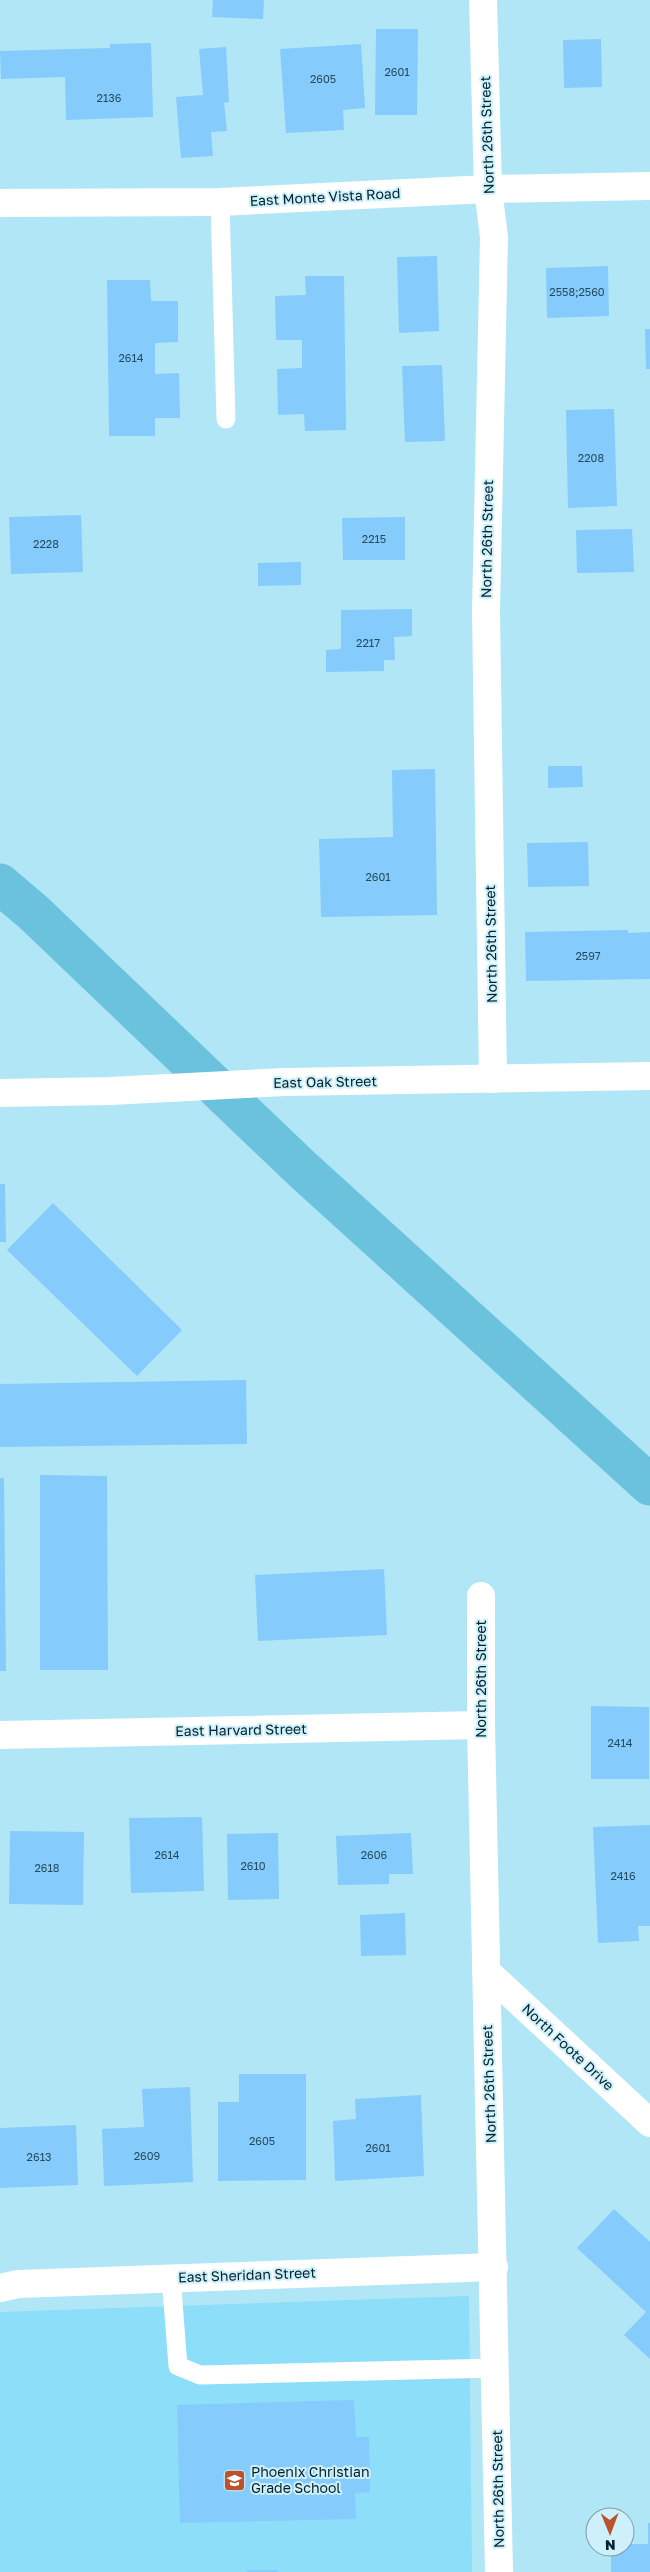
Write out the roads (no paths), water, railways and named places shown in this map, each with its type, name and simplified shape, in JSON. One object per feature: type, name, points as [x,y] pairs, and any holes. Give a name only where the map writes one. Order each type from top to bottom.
[{"type":"street","name":"North 26th Street","points":[[483,0],[488,189],[494,237],[486,611],[493,1079]]},
{"type":"street","name":"East Monte Vista Road","points":[[0,203],[220,202],[488,189],[650,186]]},
{"type":"street","name":"East Oak Street","points":[[0,1093],[145,1089],[285,1082],[650,1076]]},
{"type":"street","name":"North 26th Street","points":[[481,1596],[481,1725],[497,2368],[499,2572]]},
{"type":"street","name":"East Harvard Street","points":[[0,1735],[481,1725]]},
{"type":"street","name":"North Foote Drive","points":[[486,1971],[650,2123]]},
{"type":"street","name":"East Sheridan Street","points":[[0,2288],[18,2284],[172,2277],[494,2267]]},
{"type":"lane","points":[[220,202],[226,419]]},
{"type":"lane","points":[[172,2277],[178,2366],[200,2375],[497,2368]]},
{"type":"waterway","points":[[0,884],[34,913],[302,1169],[650,1485]]},
{"type":"place","name":"Phoenix Christian Grade School","points":[[235,2480]]}]
